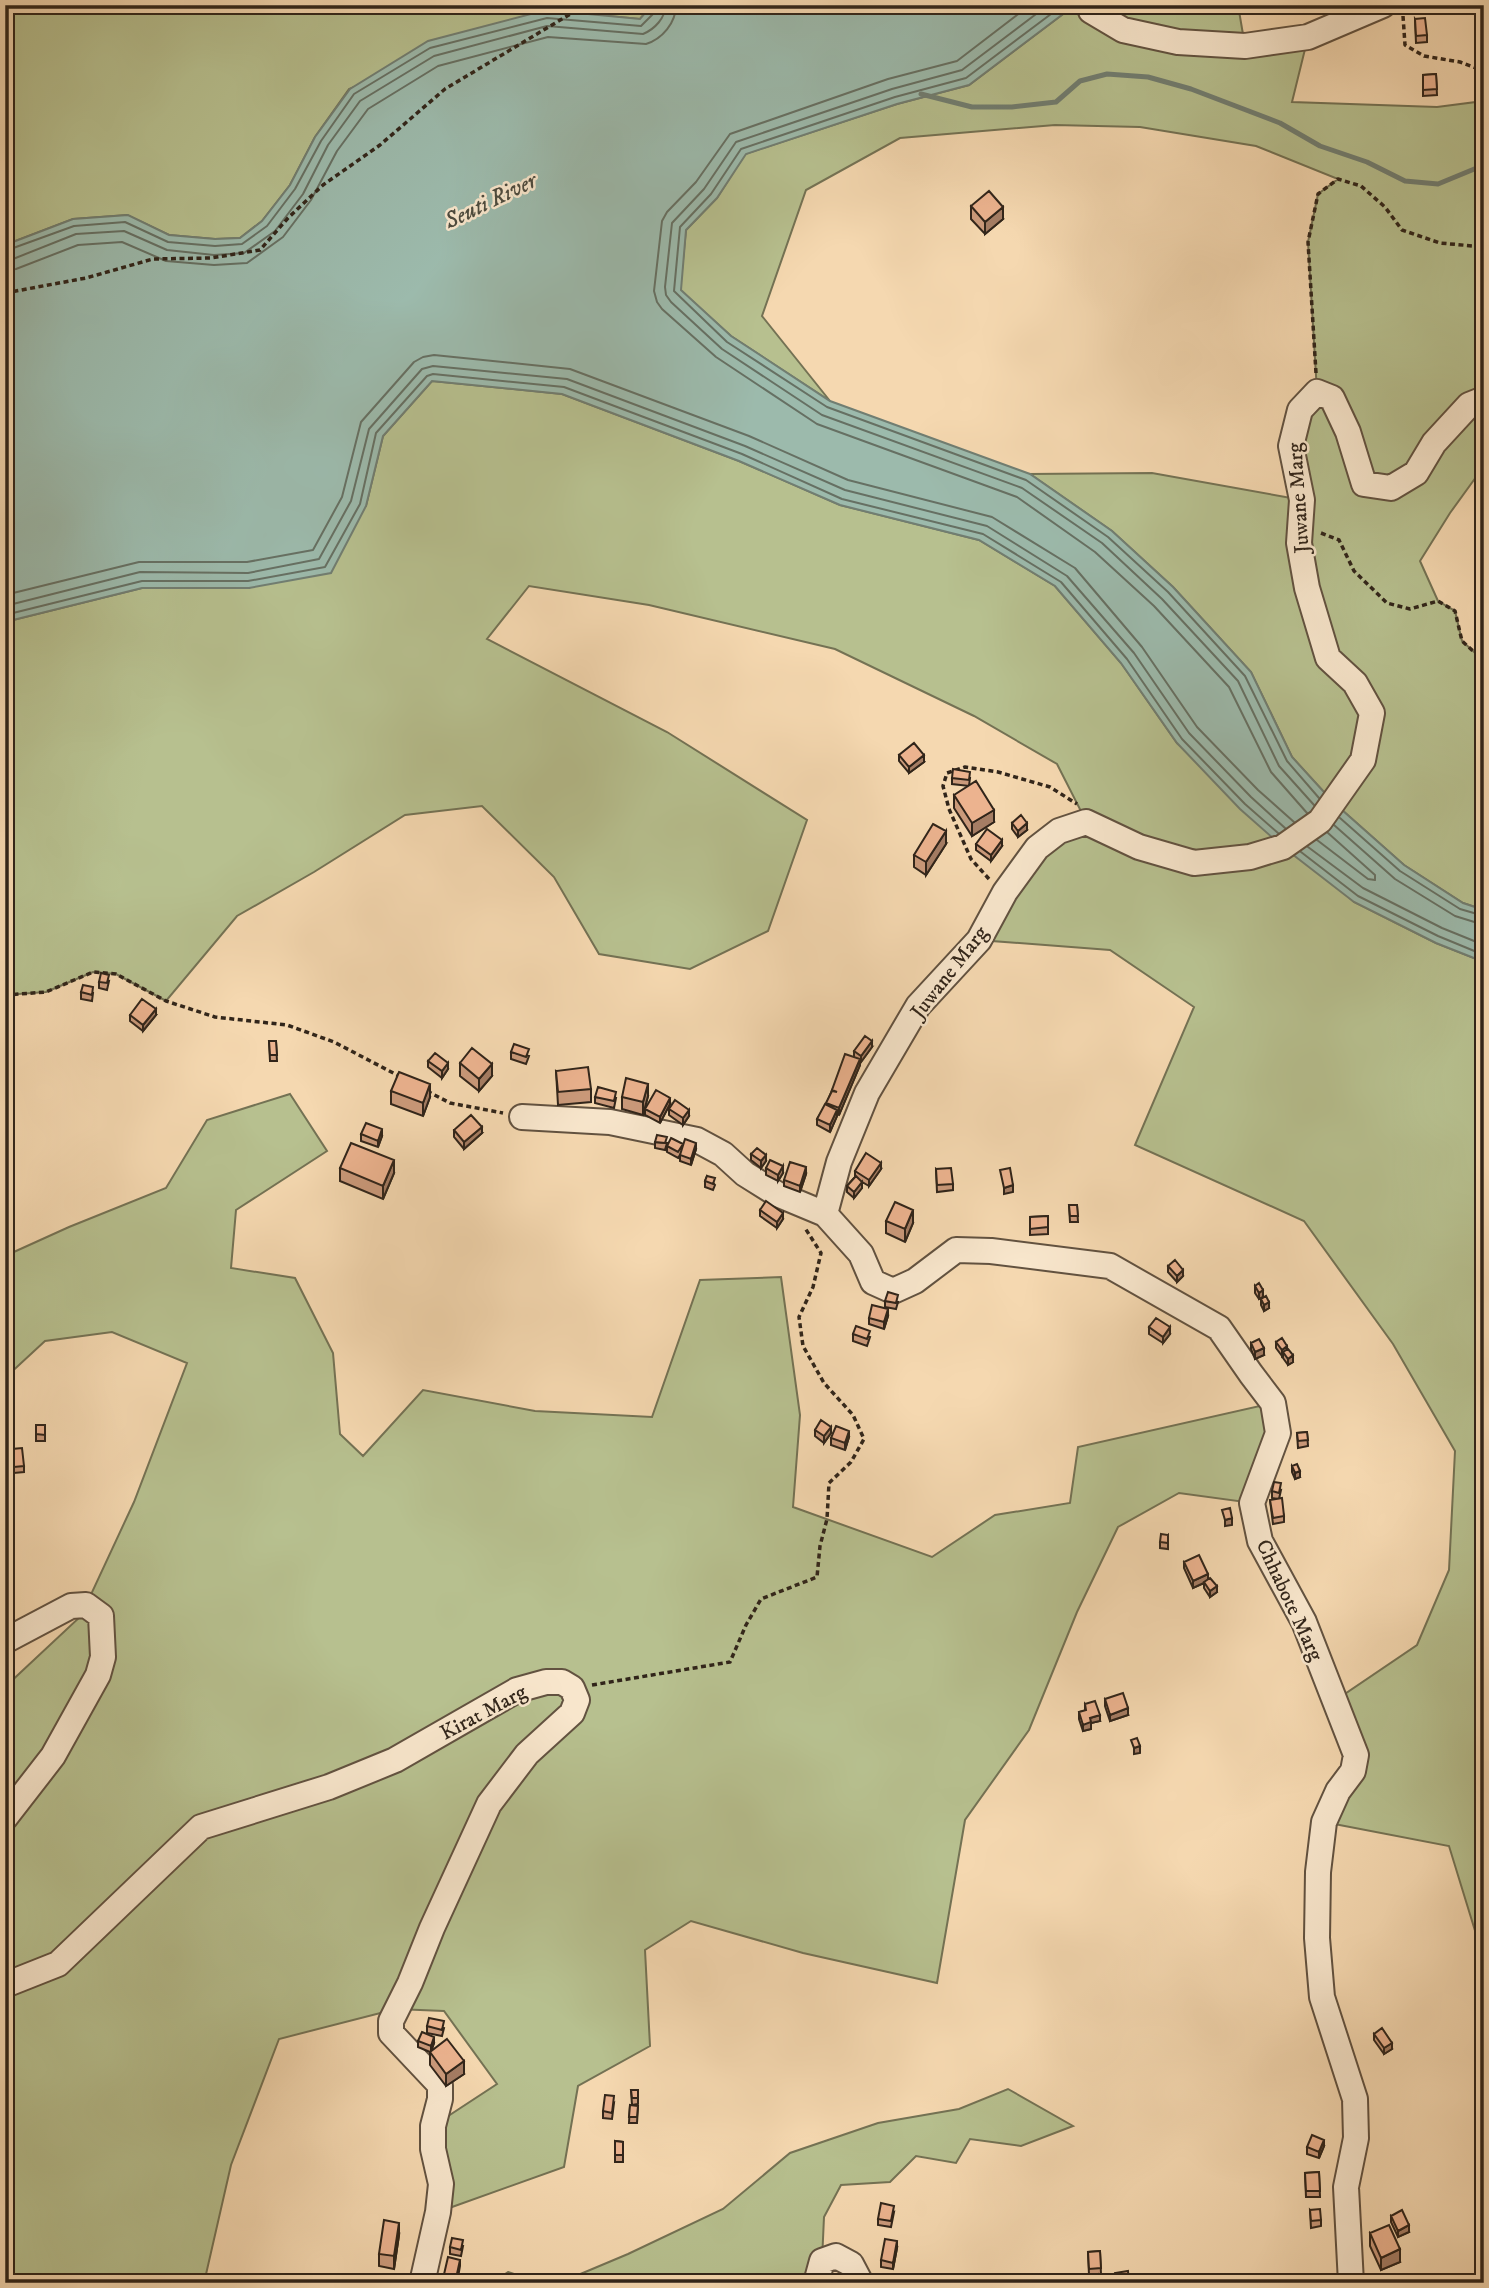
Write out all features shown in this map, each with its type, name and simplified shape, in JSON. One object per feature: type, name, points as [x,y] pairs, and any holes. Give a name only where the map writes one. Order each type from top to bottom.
[{"type":"street","points":[[1091,5],[1091,11],[1123,30],[1178,42],[1245,46],[1308,37],[1384,5]]},
{"type":"street","points":[[1317,392],[1332,398],[1348,432],[1364,484],[1391,488],[1416,473],[1434,443],[1469,405],[1484,399]]},
{"type":"street","name":"Juwane Marg","points":[[814,1220],[867,1093],[918,1006],[979,940],[1005,892],[1037,848],[1059,831],[1086,822],[1139,847],[1195,863],[1250,857],[1283,847],[1320,821],[1363,760],[1372,713],[1355,683],[1328,658],[1307,588],[1299,544],[1302,500],[1291,446],[1300,410],[1317,392]]},
{"type":"street","name":"Chhabote Marg","points":[[523,1117],[610,1122],[696,1140],[723,1154],[745,1174],[861,1254],[873,1282],[893,1291],[915,1281],[956,1250],[991,1251],[1110,1266],[1219,1328],[1273,1402],[1278,1433],[1252,1503],[1260,1541],[1304,1622],[1356,1755],[1353,1771],[1338,1791],[1324,1822],[1318,1872],[1317,1938],[1322,1997],[1355,2099],[1356,2138],[1346,2187],[1352,2283]]},
{"type":"street","points":[[5,1641],[71,1606],[86,1605],[101,1616],[103,1657],[98,1675],[53,1756],[5,1818]]},
{"type":"street","name":"Kirat Marg","points":[[5,1985],[58,1964],[201,1826],[329,1787],[395,1760],[517,1690],[546,1682],[562,1682],[572,1688]]},
{"type":"street","points":[[422,2283],[438,2212],[441,2184],[433,2149],[433,2126],[440,2099],[440,2085],[391,2033],[391,2021],[489,1804],[527,1754],[572,1713],[577,1700],[572,1688]]},
{"type":"street","points":[[816,2283],[822,2261],[836,2256],[851,2264],[861,2283]]},
{"type":"path","points":[[5,293],[86,278],[153,259],[211,258],[260,250],[288,218],[323,185],[380,145],[445,89],[572,13],[578,5]]},
{"type":"path","points":[[1402,5],[1405,45],[1424,57],[1460,62],[1484,71]]},
{"type":"path","points":[[1317,392],[1308,242],[1318,194],[1338,180],[1361,186],[1385,207],[1402,230],[1440,243],[1484,247]]},
{"type":"path","points":[[1299,544],[1317,531],[1339,540],[1354,571],[1387,603],[1410,609],[1438,601],[1455,611],[1461,641],[1484,661]]},
{"type":"path","points":[[1005,892],[993,885],[971,859],[949,808],[943,786],[947,773],[965,767],[998,772],[1050,787],[1076,803],[1086,822]]},
{"type":"path","points":[[5,995],[46,992],[93,972],[116,974],[166,1001],[215,1017],[287,1025],[299,1029],[334,1042],[401,1077]]},
{"type":"path","points":[[425,1090],[450,1103],[523,1117]]},
{"type":"path","points":[[572,1688],[730,1662],[761,1599],[817,1577],[830,1483],[851,1462],[864,1440],[853,1415],[824,1383],[803,1346],[799,1317],[813,1287],[821,1253],[814,1220]]},
{"type":"green space","points":[[5,5],[652,5],[640,19],[546,10],[349,89],[315,137],[290,185],[262,221],[240,238],[169,235],[127,215],[73,219],[5,245]]},
{"type":"green space","points":[[1075,5],[1238,5],[1245,46],[1308,37],[1292,102],[1437,107],[1484,101],[1484,466],[1420,561],[1438,601],[1455,611],[1462,641],[1484,661],[1484,910],[1463,903],[1404,865],[1333,802],[1292,757],[1251,672],[1173,587],[1112,531],[1030,474],[1152,473],[1302,500],[1291,446],[1317,392],[1308,242],[1318,194],[1338,179],[1256,146],[1140,127],[1055,125],[900,138],[806,190],[762,316],[830,401],[731,336],[680,290],[686,230],[717,198],[745,154],[897,104],[969,85]]},
{"type":"green space","points":[[432,381],[562,394],[739,461],[840,505],[979,540],[1055,586],[1121,663],[1177,743],[1354,902],[1436,943],[1484,962],[1484,1960],[1449,1846],[1324,1822],[1353,1771],[1336,1700],[1417,1645],[1449,1570],[1455,1451],[1393,1344],[1304,1221],[1135,1145],[1194,1007],[1110,950],[979,940],[1005,892],[1086,821],[1057,764],[974,716],[835,649],[649,605],[529,586],[487,639],[667,732],[807,820],[768,931],[690,969],[599,954],[554,877],[482,806],[405,815],[237,916],[166,1001],[116,974],[93,972],[46,992],[5,995],[5,622],[142,588],[249,588],[366,506],[383,436]]},
{"type":"green space","points":[[290,1094],[327,1151],[236,1210],[231,1268],[295,1278],[333,1353],[340,1434],[363,1456],[423,1390],[535,1411],[652,1417],[700,1280],[781,1277],[800,1415],[793,1507],[932,1557],[995,1515],[1070,1503],[1078,1447],[1273,1403],[1252,1503],[1179,1493],[1118,1527],[1077,1612],[1029,1730],[965,1820],[937,1983],[803,1953],[691,1921],[645,1950],[650,2046],[578,2086],[564,2167],[438,2212],[433,2126],[497,2084],[444,2011],[396,2009],[279,2039],[231,2165],[204,2283],[5,2283],[5,1959],[13,1948],[5,1941],[5,1687],[81,1616],[134,1502],[187,1363],[112,1332],[45,1341],[5,1378],[5,1256],[166,1188],[207,1120]]},
{"type":"green space","points":[[1008,2089],[1073,2126],[1021,2146],[970,2139],[956,2163],[916,2156],[890,2182],[841,2185],[824,2217],[822,2261],[816,2283],[559,2283],[723,2209],[790,2153],[878,2123],[959,2109]]},
{"type":"green space","points":[[508,2272],[541,2283],[492,2283]]},
{"type":"water","name":"Seuti River","points":[[652,5],[1075,5],[969,85],[897,104],[746,154],[717,198],[686,230],[681,290],[731,336],[830,401],[1030,474],[1112,531],[1173,587],[1251,672],[1292,757],[1333,802],[1404,865],[1463,903],[1484,910],[1484,962],[1436,943],[1354,902],[1283,847],[1240,809],[1177,743],[1121,663],[1055,586],[979,540],[840,505],[739,461],[562,394],[432,381],[383,436],[366,506],[331,573],[249,588],[142,588],[5,622],[5,245],[73,219],[128,215],[169,235],[240,238],[262,221],[290,185],[315,137],[350,89],[428,41],[546,10],[640,19]]},
{"type":"building","points":[[1425,18],[1427,35],[1416,36],[1415,19]]},
{"type":"building","points":[[1436,74],[1437,89],[1423,90],[1423,75]]},
{"type":"building","points":[[989,191],[1003,207],[985,222],[971,206]]},
{"type":"building","points":[[914,743],[924,755],[909,767],[899,755]]},
{"type":"building","points":[[953,769],[970,772],[969,780],[952,778]]},
{"type":"building","points":[[976,781],[994,810],[972,823],[954,795]]},
{"type":"building","points":[[1021,815],[1027,823],[1018,831],[1012,823]]},
{"type":"building","points":[[933,824],[946,831],[926,862],[914,855]]},
{"type":"building","points":[[987,829],[1002,840],[991,855],[976,844]]},
{"type":"building","points":[[101,973],[109,975],[107,983],[99,982]]},
{"type":"building","points":[[83,985],[93,987],[92,995],[81,992]]},
{"type":"building","points":[[142,999],[156,1009],[143,1025],[130,1015]]},
{"type":"building","points":[[865,1036],[872,1041],[861,1056],[854,1051]]},
{"type":"building","points":[[269,1041],[276,1041],[277,1055],[270,1055]]},
{"type":"building","points":[[514,1044],[529,1049],[526,1057],[511,1052]]},
{"type":"building","points":[[472,1048],[492,1064],[479,1079],[460,1063]]},
{"type":"building","points":[[435,1053],[448,1063],[442,1071],[428,1061]]},
{"type":"building","points":[[845,1054],[860,1059],[839,1108],[826,1103],[832,1091],[837,1092],[832,1090]]},
{"type":"building","points":[[588,1067],[591,1089],[558,1092],[556,1071]]},
{"type":"building","points":[[399,1072],[430,1084],[423,1103],[391,1091]]},
{"type":"building","points":[[626,1078],[648,1084],[643,1102],[622,1097]]},
{"type":"building","points":[[598,1087],[616,1092],[614,1101],[595,1097]]},
{"type":"building","points":[[656,1090],[670,1098],[660,1117],[645,1109]]},
{"type":"building","points":[[675,1100],[689,1110],[683,1118],[669,1109]]},
{"type":"building","points":[[825,1104],[837,1110],[830,1125],[817,1119]]},
{"type":"building","points":[[471,1115],[482,1127],[464,1142],[454,1130]]},
{"type":"building","points":[[366,1123],[382,1129],[378,1141],[361,1134]]},
{"type":"building","points":[[657,1135],[667,1137],[665,1143],[655,1142]]},
{"type":"building","points":[[671,1138],[683,1144],[678,1152],[667,1146]]},
{"type":"building","points":[[685,1139],[696,1143],[691,1159],[680,1155]]},
{"type":"building","points":[[351,1143],[394,1160],[383,1186],[340,1168]]},
{"type":"building","points":[[757,1148],[766,1155],[761,1161],[751,1154]]},
{"type":"building","points":[[866,1153],[881,1163],[869,1180],[855,1171]]},
{"type":"building","points":[[770,1160],[783,1166],[778,1175],[766,1168]]},
{"type":"building","points":[[790,1162],[806,1167],[800,1186],[784,1180]]},
{"type":"building","points":[[951,1168],[953,1184],[937,1185],[936,1169]]},
{"type":"building","points":[[1010,1168],[1013,1185],[1004,1188],[1000,1170]]},
{"type":"building","points":[[707,1176],[715,1178],[713,1184],[705,1181]]},
{"type":"building","points":[[856,1176],[862,1182],[854,1192],[847,1186]]},
{"type":"building","points":[[766,1201],[783,1213],[777,1222],[760,1210]]},
{"type":"building","points":[[895,1202],[913,1210],[905,1229],[886,1221]]},
{"type":"building","points":[[1069,1205],[1077,1205],[1078,1216],[1070,1216]]},
{"type":"building","points":[[1048,1216],[1048,1227],[1030,1229],[1030,1217]]},
{"type":"building","points":[[1175,1260],[1183,1270],[1177,1276],[1168,1266]]},
{"type":"building","points":[[1259,1283],[1263,1290],[1259,1293],[1255,1286]]},
{"type":"building","points":[[888,1292],[898,1295],[896,1303],[885,1301]]},
{"type":"building","points":[[1266,1296],[1269,1302],[1264,1305],[1261,1299]]},
{"type":"building","points":[[872,1305],[888,1309],[884,1322],[869,1318]]},
{"type":"building","points":[[1156,1318],[1170,1327],[1163,1337],[1149,1327]]},
{"type":"building","points":[[856,1326],[870,1331],[867,1339],[853,1334]]},
{"type":"building","points":[[1282,1338],[1287,1346],[1282,1350],[1276,1342]]},
{"type":"building","points":[[1259,1339],[1264,1348],[1255,1352],[1251,1343]]},
{"type":"building","points":[[1288,1349],[1293,1355],[1288,1359],[1283,1352]]},
{"type":"building","points":[[821,1420],[831,1427],[824,1436],[815,1430]]},
{"type":"building","points":[[36,1425],[45,1425],[45,1435],[36,1434]]},
{"type":"building","points":[[836,1426],[849,1431],[845,1443],[831,1438]]},
{"type":"building","points":[[1307,1432],[1308,1440],[1298,1441],[1297,1433]]},
{"type":"building","points":[[22,1448],[24,1466],[14,1467],[12,1449]]},
{"type":"building","points":[[1297,1464],[1300,1471],[1295,1473],[1292,1466]]},
{"type":"building","points":[[1274,1482],[1281,1483],[1279,1493],[1272,1491]]},
{"type":"building","points":[[1282,1498],[1284,1516],[1273,1518],[1270,1500]]},
{"type":"building","points":[[1230,1508],[1232,1518],[1225,1520],[1222,1510]]},
{"type":"building","points":[[1161,1534],[1168,1535],[1168,1543],[1160,1542]]},
{"type":"building","points":[[1199,1555],[1208,1574],[1193,1581],[1184,1562]]},
{"type":"building","points":[[1210,1578],[1217,1586],[1210,1591],[1204,1582]]},
{"type":"building","points":[[1123,1693],[1128,1708],[1110,1715],[1105,1699]]},
{"type":"building","points":[[1095,1701],[1100,1715],[1090,1718],[1091,1722],[1083,1725],[1079,1712],[1086,1710],[1085,1704]]},
{"type":"building","points":[[1137,1738],[1140,1746],[1134,1748],[1131,1740]]},
{"type":"building","points":[[429,2018],[444,2021],[442,2030],[427,2026]]},
{"type":"building","points":[[1382,2028],[1392,2043],[1384,2048],[1374,2034]]},
{"type":"building","points":[[422,2032],[434,2037],[431,2046],[418,2041]]},
{"type":"building","points":[[447,2039],[464,2061],[446,2074],[430,2052]]},
{"type":"building","points":[[631,2090],[638,2090],[638,2098],[632,2098]]},
{"type":"building","points":[[605,2095],[614,2096],[612,2113],[603,2111]]},
{"type":"building","points":[[630,2105],[638,2106],[637,2117],[629,2117]]},
{"type":"building","points":[[1312,2135],[1324,2140],[1319,2152],[1307,2147]]},
{"type":"building","points":[[615,2141],[623,2142],[623,2155],[615,2155]]},
{"type":"building","points":[[1319,2172],[1320,2191],[1306,2191],[1305,2173]]},
{"type":"building","points":[[881,2203],[894,2206],[891,2221],[878,2219]]},
{"type":"building","points":[[1320,2209],[1321,2220],[1311,2221],[1310,2210]]},
{"type":"building","points":[[1402,2210],[1409,2225],[1398,2231],[1391,2216]]},
{"type":"building","points":[[384,2220],[399,2223],[394,2256],[379,2254]]},
{"type":"building","points":[[1389,2225],[1400,2249],[1381,2258],[1370,2233]]},
{"type":"building","points":[[452,2238],[463,2240],[461,2250],[450,2247]]},
{"type":"building","points":[[885,2239],[897,2241],[893,2263],[881,2260]]},
{"type":"building","points":[[1100,2251],[1101,2268],[1089,2269],[1088,2252]]},
{"type":"building","points":[[448,2257],[460,2260],[455,2283],[442,2283]]},
{"type":"building","points":[[1128,2271],[1129,2283],[1116,2283],[1115,2273]]},
{"type":"building","points":[[1098,2274],[1100,2283],[1093,2283],[1091,2276]]},
{"type":"building","points":[[1240,2275],[1243,2283],[1232,2283],[1230,2279]]},
{"type":"waterway","points":[[921,94],[972,107],[1012,107],[1056,102],[1080,81],[1107,74],[1148,77],[1191,89],[1280,123],[1320,146],[1367,162],[1405,181],[1438,184],[1484,165]]}]
